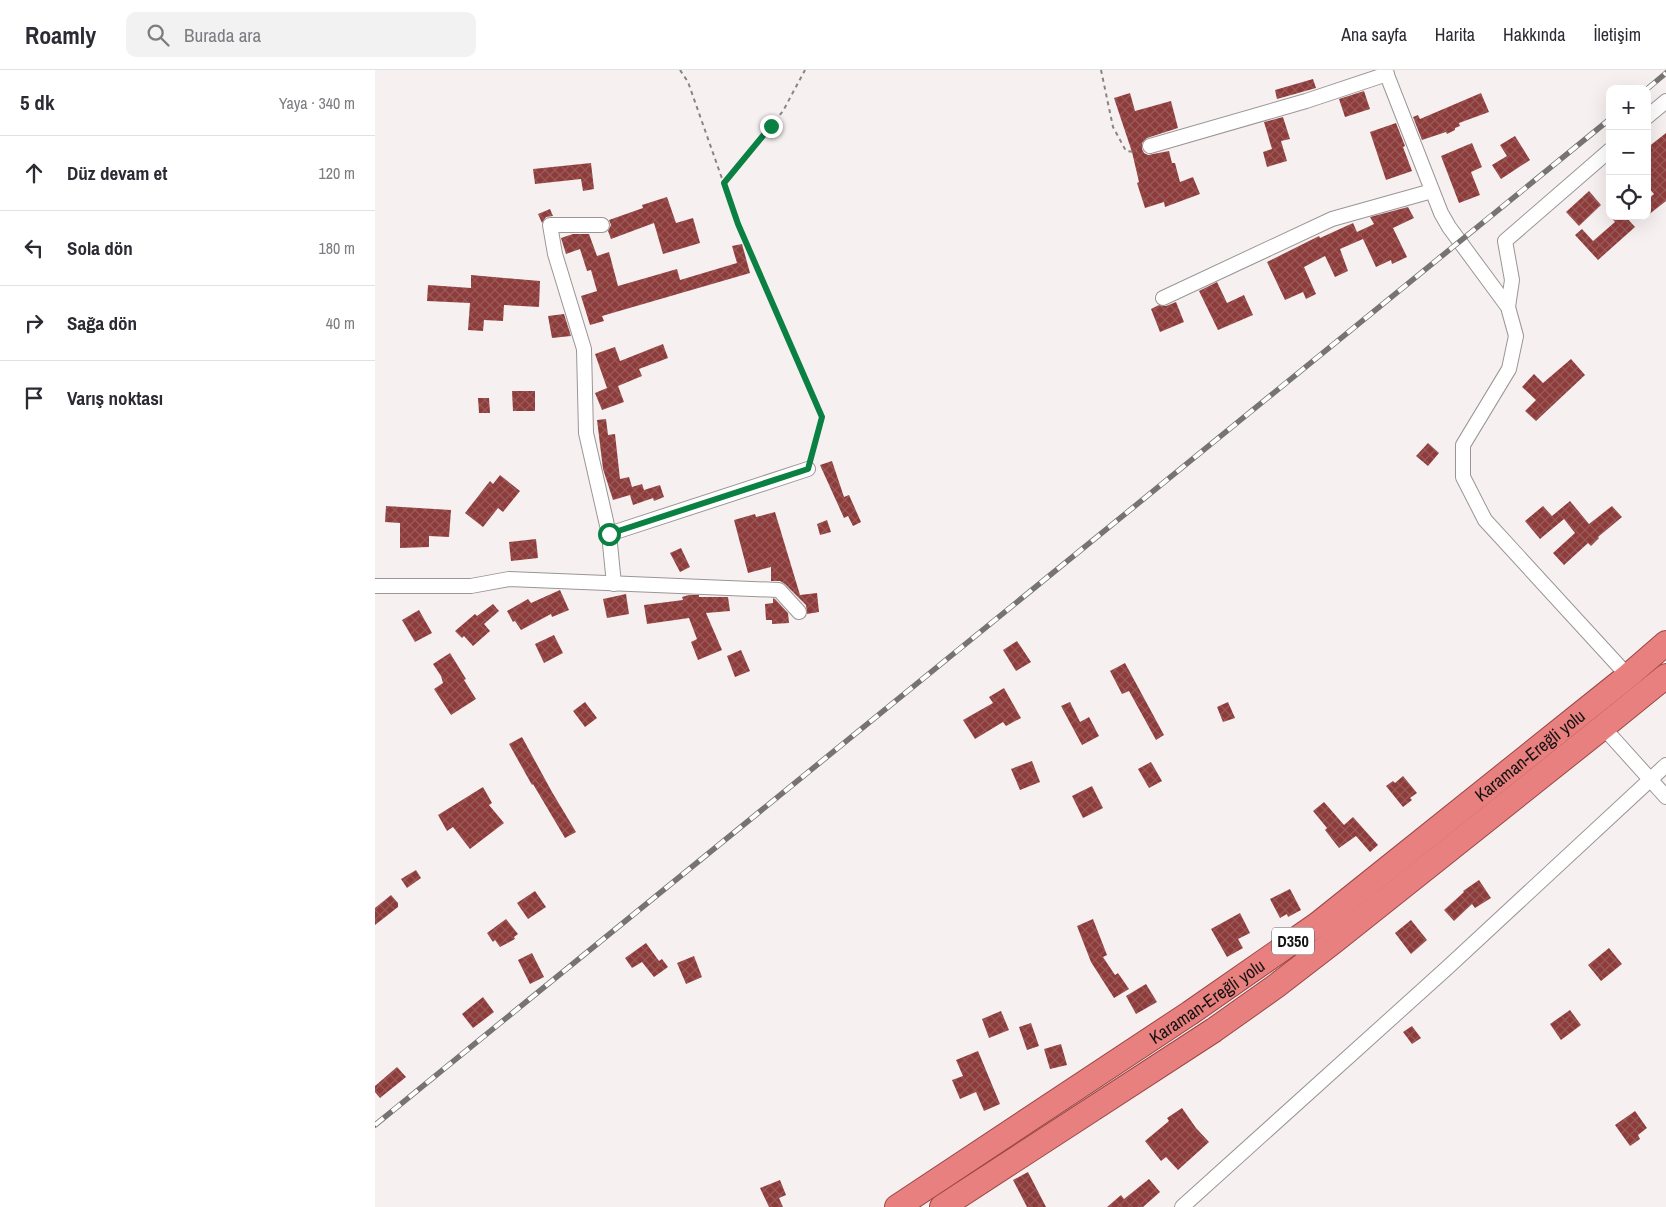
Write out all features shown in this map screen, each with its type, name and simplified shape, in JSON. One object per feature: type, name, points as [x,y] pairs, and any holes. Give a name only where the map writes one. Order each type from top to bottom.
[{"type":"highway","name":"Karaman-Ereğli yolu","points":[[897,1207],[1190,1013],[1318,924],[1666,643]]},
{"type":"highway","name":"Karaman-Ereğli yolu","points":[[942,1207],[1214,1030],[1276,986],[1666,676]]},
{"type":"street","points":[[1150,146],[1307,101],[1386,72],[1441,213],[1449,227],[1508,307],[1516,336],[1509,369],[1463,445],[1463,477],[1485,520],[1627,676]]},
{"type":"street","points":[[1651,114],[1666,101]]},
{"type":"street","points":[[1508,307],[1512,280],[1505,241],[1606,153]]},
{"type":"street","points":[[1163,298],[1332,219],[1432,191]]},
{"type":"street","points":[[602,225],[550,225],[555,254],[583,349],[586,433],[609,534],[614,584]]},
{"type":"street","points":[[609,534],[808,469]]},
{"type":"street","points":[[375,586],[471,586],[509,579],[779,590],[799,612]]},
{"type":"street","points":[[1603,727],[1651,778],[1666,797]]},
{"type":"street","points":[[1182,1207],[1447,968],[1666,765]]},
{"type":"path","points":[[679,70],[688,82],[738,224],[822,417],[808,469]]},
{"type":"path","points":[[724,183],[783,112],[805,70]]},
{"type":"path","points":[[1101,70],[1113,127],[1125,151],[1134,152],[1150,146]]},
{"type":"building","points":[[1313,79],[1316,88],[1277,99],[1275,90]]},
{"type":"building","points":[[1364,91],[1370,109],[1345,117],[1339,99]]},
{"type":"building","points":[[1130,93],[1135,111],[1171,101],[1178,128],[1147,138],[1142,143],[1142,149],[1148,155],[1169,151],[1172,163],[1175,163],[1180,182],[1193,177],[1200,194],[1165,207],[1164,202],[1145,208],[1137,183],[1139,182],[1132,152],[1114,98]]},
{"type":"building","points":[[1481,93],[1489,112],[1459,123],[1460,126],[1447,134],[1446,132],[1422,140],[1413,117],[1418,115],[1420,119]]},
{"type":"building","points":[[1283,117],[1290,139],[1281,141],[1287,161],[1267,167],[1263,152],[1272,149],[1264,122]]},
{"type":"building","points":[[1396,123],[1412,171],[1386,180],[1370,132]]},
{"type":"building","points":[[1666,133],[1666,201],[1651,213],[1651,197],[1654,194],[1651,191],[1651,145]]},
{"type":"building","points":[[1515,136],[1530,160],[1501,179],[1492,165],[1507,156],[1500,145]]},
{"type":"building","points":[[1472,143],[1482,167],[1471,172],[1480,195],[1459,203],[1441,156]]},
{"type":"building","points":[[591,163],[594,189],[583,191],[581,179],[535,184],[533,169]]},
{"type":"building","points":[[1589,191],[1601,205],[1579,226],[1566,212]]},
{"type":"building","points":[[667,197],[676,223],[693,218],[700,243],[663,254],[654,223],[611,239],[608,231],[611,225],[609,220],[643,208],[642,205]]},
{"type":"building","points":[[1408,207],[1414,218],[1393,228],[1407,257],[1392,264],[1391,260],[1376,267],[1363,239],[1340,249],[1348,271],[1335,277],[1325,256],[1304,267],[1316,294],[1306,299],[1303,292],[1285,300],[1267,262],[1319,236],[1320,238],[1353,223],[1357,232],[1374,224],[1370,217]]},
{"type":"building","points":[[550,209],[553,216],[546,217],[542,223],[538,214]]},
{"type":"building","points":[[1613,220],[1629,220],[1635,227],[1598,260],[1575,235],[1582,229],[1593,241],[1615,222]]},
{"type":"building","points":[[573,234],[589,234],[597,256],[609,252],[618,286],[677,269],[680,280],[737,263],[732,246],[742,244],[750,273],[602,316],[604,321],[590,325],[581,296],[597,291],[591,270],[587,271],[580,249],[566,254],[561,238]]},
{"type":"building","points":[[471,275],[540,281],[539,307],[504,305],[503,321],[484,320],[483,331],[468,330],[470,303],[427,301],[428,285],[471,288]]},
{"type":"building","points":[[1217,282],[1227,303],[1244,295],[1253,315],[1218,330],[1199,291]]},
{"type":"building","points":[[1176,302],[1184,322],[1160,332],[1151,309],[1159,305],[1166,306]]},
{"type":"building","points":[[564,314],[571,336],[552,338],[548,316]]},
{"type":"building","points":[[663,344],[668,358],[639,369],[642,376],[618,386],[624,402],[602,410],[595,393],[607,388],[595,354],[615,347],[620,361]]},
{"type":"building","points":[[1571,359],[1585,375],[1536,421],[1525,411],[1536,400],[1522,387],[1534,374],[1543,383]]},
{"type":"building","points":[[512,391],[535,391],[535,411],[513,411]]},
{"type":"building","points":[[478,398],[489,398],[490,413],[479,413]]},
{"type":"building","points":[[606,419],[608,435],[615,434],[620,479],[629,477],[632,487],[642,484],[644,490],[660,485],[664,497],[654,501],[653,498],[633,505],[630,495],[613,500],[603,469],[597,420]]},
{"type":"building","points":[[1428,443],[1439,453],[1428,466],[1416,456]]},
{"type":"building","points":[[832,461],[844,497],[849,495],[861,522],[853,526],[848,516],[844,518],[820,465]]},
{"type":"building","points":[[500,475],[520,491],[503,512],[498,508],[483,527],[465,513],[490,481],[493,484]]},
{"type":"building","points":[[1570,501],[1589,524],[1612,506],[1622,517],[1598,537],[1591,546],[1588,543],[1564,565],[1553,553],[1575,533],[1564,519],[1540,539],[1525,521],[1543,506],[1552,516]]},
{"type":"building","points":[[386,506],[451,510],[449,537],[429,536],[429,547],[400,548],[400,523],[385,522]]},
{"type":"building","points":[[775,512],[800,595],[817,593],[819,612],[807,614],[806,605],[785,584],[780,581],[771,581],[771,567],[748,573],[734,520],[755,514],[756,517]]},
{"type":"building","points":[[827,520],[831,532],[820,535],[817,524]]},
{"type":"building","points":[[536,539],[538,558],[511,561],[509,542]]},
{"type":"building","points":[[681,548],[690,567],[680,572],[670,553]]},
{"type":"building","points":[[560,590],[569,610],[552,617],[551,614],[521,630],[515,621],[513,622],[507,611],[528,599],[531,603]]},
{"type":"building","points":[[626,594],[629,614],[607,618],[603,599]]},
{"type":"building","points":[[689,595],[728,597],[730,611],[706,613],[722,650],[698,660],[691,642],[697,639],[689,618],[647,624],[644,605],[683,600],[682,597]]},
{"type":"building","points":[[773,598],[788,613],[789,623],[772,624],[772,620],[766,620],[765,604],[773,603]]},
{"type":"building","points":[[493,604],[499,611],[484,624],[490,631],[473,646],[464,636],[462,638],[455,631],[475,614],[477,616]]},
{"type":"building","points":[[419,610],[432,633],[415,642],[402,620]]},
{"type":"building","points":[[554,635],[563,653],[544,663],[535,644]]},
{"type":"building","points":[[1017,641],[1031,662],[1016,671],[1003,650]]},
{"type":"building","points":[[741,650],[750,671],[735,677],[727,656]]},
{"type":"building","points":[[450,653],[476,699],[451,715],[434,689],[443,683],[433,664]]},
{"type":"building","points":[[1125,663],[1164,735],[1156,740],[1129,691],[1122,694],[1110,671]]},
{"type":"building","points":[[1004,688],[1021,718],[1006,726],[1003,722],[975,739],[963,720],[993,703],[989,697]]},
{"type":"building","points":[[585,702],[597,718],[585,727],[573,711]]},
{"type":"building","points":[[1070,702],[1080,722],[1089,717],[1099,736],[1082,745],[1061,706]]},
{"type":"building","points":[[1228,702],[1235,718],[1223,722],[1217,707]]},
{"type":"building","points":[[522,737],[576,832],[565,838],[509,744]]},
{"type":"building","points":[[1032,761],[1040,782],[1020,790],[1011,769]]},
{"type":"building","points":[[1151,762],[1162,781],[1149,788],[1138,769]]},
{"type":"building","points":[[1403,776],[1417,793],[1403,807],[1386,786],[1393,781],[1395,783]]},
{"type":"building","points":[[1092,786],[1103,808],[1083,818],[1072,796]]},
{"type":"building","points":[[483,787],[492,803],[489,805],[504,823],[470,849],[453,827],[447,831],[438,815]]},
{"type":"building","points":[[1324,802],[1344,825],[1353,817],[1378,845],[1370,852],[1356,836],[1339,848],[1325,830],[1327,828],[1313,811]]},
{"type":"building","points":[[416,870],[421,878],[407,888],[401,879]]},
{"type":"building","points":[[1479,880],[1491,898],[1475,908],[1472,904],[1454,921],[1444,910],[1463,891]]},
{"type":"building","points":[[1290,889],[1301,910],[1288,917],[1287,914],[1280,918],[1270,899]]},
{"type":"building","points":[[535,891],[546,907],[528,919],[517,903]]},
{"type":"building","points":[[391,895],[398,903],[398,907],[375,925],[375,908]]},
{"type":"building","points":[[1240,913],[1250,933],[1238,939],[1243,948],[1227,957],[1211,929]]},
{"type":"building","points":[[506,919],[518,934],[514,937],[515,939],[500,947],[495,940],[493,942],[487,933]]},
{"type":"building","points":[[1093,919],[1107,955],[1103,957],[1115,975],[1118,973],[1129,989],[1114,998],[1091,962],[1077,926]]},
{"type":"building","points":[[1411,920],[1427,940],[1411,954],[1395,933]]},
{"type":"building","points":[[646,943],[659,961],[662,959],[668,967],[654,977],[642,962],[632,968],[625,958]]},
{"type":"building","points":[[1609,948],[1622,964],[1601,981],[1588,965]]},
{"type":"building","points":[[532,953],[544,977],[530,984],[518,960]]},
{"type":"building","points":[[694,956],[702,977],[686,984],[677,963]]},
{"type":"building","points":[[1146,984],[1157,1002],[1136,1014],[1126,996]]},
{"type":"building","points":[[483,997],[494,1012],[473,1028],[462,1014]]},
{"type":"building","points":[[1570,1010],[1581,1025],[1561,1040],[1550,1024]]},
{"type":"building","points":[[1001,1011],[1009,1030],[989,1038],[982,1019]]},
{"type":"building","points":[[1031,1023],[1039,1046],[1027,1050],[1019,1027]]},
{"type":"building","points":[[1412,1026],[1421,1038],[1412,1044],[1403,1032]]},
{"type":"building","points":[[1061,1044],[1067,1065],[1050,1069],[1044,1049]]},
{"type":"building","points":[[978,1051],[1000,1104],[984,1111],[976,1092],[960,1099],[952,1080],[963,1076],[956,1060]]},
{"type":"building","points":[[397,1067],[406,1077],[380,1098],[375,1092],[375,1086]]},
{"type":"building","points":[[1182,1108],[1209,1142],[1178,1170],[1166,1157],[1161,1161],[1145,1141],[1169,1121],[1167,1118]]},
{"type":"building","points":[[1635,1111],[1647,1128],[1638,1135],[1640,1139],[1630,1146],[1615,1125]]},
{"type":"building","points":[[1028,1172],[1046,1207],[1027,1207],[1013,1180]]},
{"type":"building","points":[[1149,1179],[1160,1192],[1143,1207],[1107,1207],[1121,1195],[1124,1199]]},
{"type":"building","points":[[780,1180],[786,1195],[779,1198],[783,1207],[769,1207],[760,1188]]},
{"type":"railway","points":[[1651,86],[1666,73]]},
{"type":"railway","points":[[375,1125],[1606,122]]},
{"type":"route","points":[[609,534],[808,469],[822,417],[738,224],[724,183],[771,126]]}]
